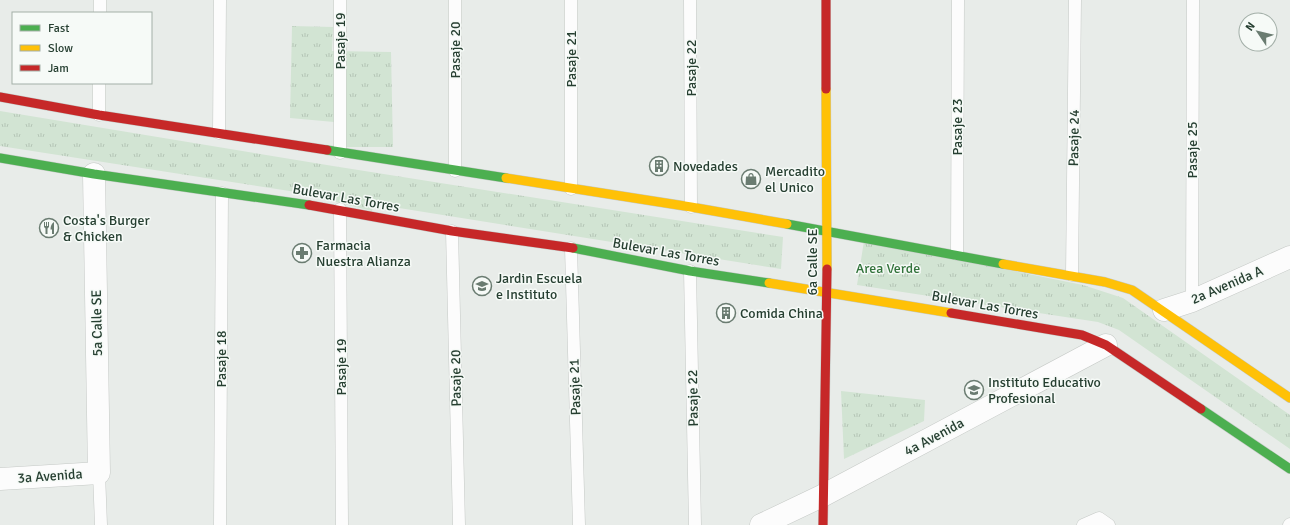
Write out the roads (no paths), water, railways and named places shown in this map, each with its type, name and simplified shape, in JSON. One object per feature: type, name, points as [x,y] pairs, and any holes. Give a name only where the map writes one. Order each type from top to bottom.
[{"type":"street","name":"6a Calle SE","points":[[823,525],[822,496],[826,292],[826,0]]},
{"type":"street","points":[[0,97],[99,115],[455,172],[691,207],[1072,275],[1132,290],[1164,310],[1290,398]]},
{"type":"street","name":"Bulevar Las Torres","points":[[0,158],[94,174],[340,209],[452,231],[571,248],[690,271],[1082,335],[1106,345],[1290,469]]},
{"type":"street","name":"5a Calle SE","points":[[94,174],[99,473]]},
{"type":"street","name":"2a Avenida A","points":[[1164,310],[1192,300],[1290,257]]},
{"type":"street","name":"4a Avenida","points":[[760,525],[822,496],[1106,345]]},
{"type":"street","name":"3a Avenida","points":[[0,479],[99,473]]},
{"type":"lane","points":[[100,0],[100,12]]},
{"type":"lane","points":[[219,133],[220,0]]},
{"type":"lane","name":"Pasaje 19","points":[[340,0],[340,153]]},
{"type":"lane","name":"Pasaje 20","points":[[455,0],[455,172]]},
{"type":"lane","name":"Pasaje 21","points":[[571,0],[571,189]]},
{"type":"lane","name":"Pasaje 22","points":[[690,0],[691,207]]},
{"type":"lane","name":"Pasaje 23","points":[[957,254],[958,0]]},
{"type":"lane","name":"Pasaje 24","points":[[1072,275],[1075,0]]},
{"type":"lane","name":"Pasaje 25","points":[[1192,300],[1193,0]]},
{"type":"lane","points":[[99,84],[99,115]]},
{"type":"lane","name":"Pasaje 18","points":[[220,525],[222,193]]},
{"type":"lane","name":"Pasaje 19","points":[[340,209],[342,525]]},
{"type":"lane","name":"Pasaje 20","points":[[452,231],[459,525]]},
{"type":"lane","name":"Pasaje 21","points":[[571,248],[579,525]]},
{"type":"lane","name":"Pasaje 22","points":[[690,271],[695,525]]},
{"type":"lane","points":[[99,473],[101,525]]},
{"type":"lane","points":[[1083,525],[1098,518],[1109,525]]},
{"type":"place","name":"Novedades","points":[[659,166]]},
{"type":"place","name":"Mercadito el Unico","points":[[751,179]]},
{"type":"place","name":"Costa's Burger & Chicken","points":[[49,228]]},
{"type":"place","name":"Farmacia Nuestra Alianza","points":[[302,253]]},
{"type":"place","name":"Jardin Escuela e Instituto","points":[[482,286]]},
{"type":"place","name":"Comida China","points":[[726,313]]},
{"type":"place","name":"Instituto Educativo Profesional","points":[[974,390]]},
{"type":"park label","name":"Area Verde","points":[[888,268]]}]
